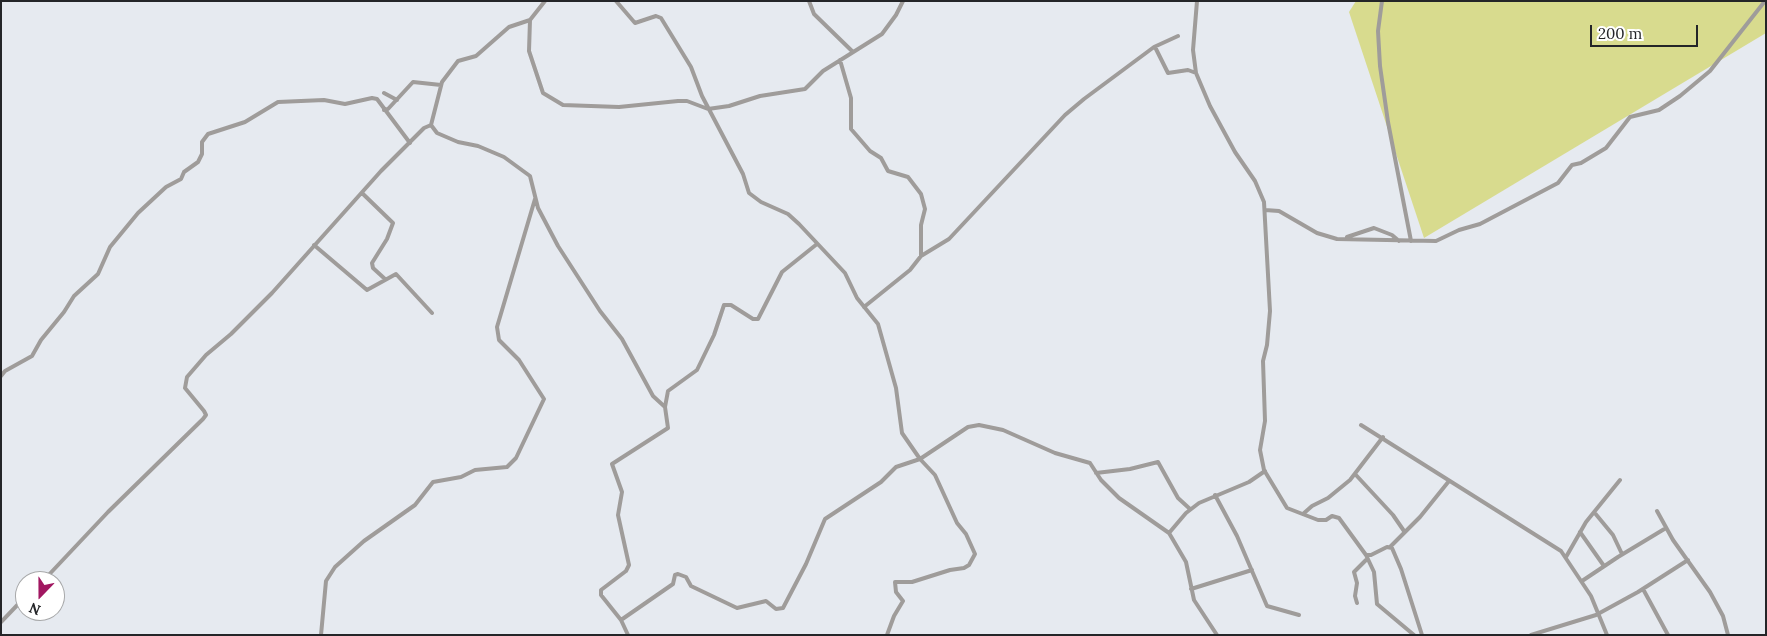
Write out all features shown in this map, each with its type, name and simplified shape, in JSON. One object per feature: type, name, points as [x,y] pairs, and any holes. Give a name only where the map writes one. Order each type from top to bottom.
[{"type":"street","points":[[431,125],[441,84],[458,62],[476,56],[509,27],[530,20],[545,1]]},
{"type":"street","points":[[616,1],[635,23],[656,16],[661,18],[680,47],[726,145],[743,174],[749,193],[761,202],[788,214],[817,244],[844,274],[881,332],[896,388],[902,433],[920,459],[935,475],[949,507],[957,523],[966,534],[975,555],[969,565],[964,568],[950,570],[912,582],[895,582],[896,592],[903,601],[894,616],[888,635]]},
{"type":"street","points":[[810,1],[814,14],[853,52]]},
{"type":"street","points":[[530,20],[529,51],[543,94],[561,105],[569,107],[619,107],[678,101],[710,109],[729,106],[760,96],[804,90],[823,71],[882,34],[896,16],[903,1]]},
{"type":"street","points":[[1197,1],[1193,42],[1196,73],[1210,106],[1235,152],[1261,192],[1265,210],[1270,311],[1267,344],[1263,361],[1265,421],[1260,450],[1265,471],[1285,507],[1323,521],[1332,516],[1339,518],[1374,572],[1377,604],[1414,635]]},
{"type":"street","points":[[1382,1],[1378,31],[1381,73],[1400,189],[1411,241]]},
{"type":"street","points":[[1265,210],[1279,211],[1328,237],[1399,241],[1442,240],[1455,231],[1480,224],[1558,183],[1572,165],[1581,163],[1606,148],[1630,117],[1659,110],[1704,77],[1764,1]]},
{"type":"street","points":[[864,307],[910,270],[921,256],[949,238],[1065,115],[1155,47],[1178,36]]},
{"type":"street","points":[[1155,47],[1168,73],[1188,70],[1196,73]]},
{"type":"street","points":[[840,60],[843,76],[851,98],[851,129],[870,151],[881,158],[888,171],[908,177],[921,194],[925,209],[921,225],[921,256]]},
{"type":"street","points":[[384,110],[388,109],[413,82],[441,84]]},
{"type":"street","points":[[384,93],[396,100]]},
{"type":"street","points":[[1,376],[5,371],[32,356],[74,296],[98,274],[110,248],[135,216],[160,192],[181,179],[184,172],[198,162],[202,154],[202,142],[208,134],[246,121],[278,102],[324,100],[345,104],[372,98],[377,99],[410,143]]},
{"type":"street","points":[[52,571],[108,512],[204,417],[204,411],[185,388],[186,378],[206,355],[231,334],[272,293],[314,245],[424,128],[431,125]]},
{"type":"street","points":[[431,125],[437,133],[458,142],[488,149],[515,164],[531,178],[534,199],[568,262],[600,311],[622,339],[653,396],[664,407],[669,424],[668,428],[612,464],[622,492],[618,515],[629,565],[626,571],[601,590],[602,597],[621,620],[628,635]]},
{"type":"street","points":[[362,193],[393,223],[387,239],[372,263],[373,268],[386,279]]},
{"type":"street","points":[[321,635],[326,581],[329,574],[360,545],[414,505],[433,482],[461,477],[475,470],[507,467],[516,458],[544,399],[519,360],[498,340],[497,327],[534,199]]},
{"type":"street","points":[[1345,239],[1374,228],[1388,232],[1399,241]]},
{"type":"street","points":[[664,407],[670,388],[697,370],[714,335],[716,322],[724,305],[730,305],[753,319],[758,319],[782,272],[817,244]]},
{"type":"street","points":[[314,245],[367,290],[396,274],[432,313]]},
{"type":"street","points":[[621,620],[672,584],[675,576],[678,574],[686,577],[691,586],[737,608],[766,601],[776,609],[783,608],[800,571],[806,564],[825,519],[881,482],[896,467],[920,459],[964,429],[979,425],[1003,430],[1055,453],[1089,462],[1096,474],[1119,498],[1169,534],[1183,556],[1194,600],[1217,635]]},
{"type":"street","points":[[1361,425],[1383,437],[1566,556],[1582,581],[1607,635]]},
{"type":"street","points":[[1304,514],[1312,506],[1328,498],[1355,474],[1383,437]]},
{"type":"street","points":[[1096,474],[1130,469],[1158,462],[1178,498],[1190,509]]},
{"type":"street","points":[[1169,534],[1190,509],[1215,495],[1249,482],[1265,471]]},
{"type":"street","points":[[1355,474],[1393,515],[1404,531]]},
{"type":"street","points":[[1566,556],[1594,512],[1620,480]]},
{"type":"street","points":[[1390,548],[1404,531],[1420,517],[1449,481]]},
{"type":"street","points":[[1215,495],[1268,606],[1299,615]]},
{"type":"street","points":[[1657,511],[1666,528],[1716,602],[1728,635]]},
{"type":"street","points":[[1594,512],[1613,535],[1622,554]]},
{"type":"street","points":[[1582,581],[1666,528]]},
{"type":"street","points":[[1580,532],[1604,566]]},
{"type":"street","points":[[1357,602],[1355,596],[1357,583],[1354,572],[1366,557],[1383,548],[1390,548]]},
{"type":"street","points":[[1390,548],[1401,568],[1422,635]]},
{"type":"street","points":[[1530,635],[1598,613],[1643,589],[1688,560]]},
{"type":"street","points":[[1191,588],[1252,570]]},
{"type":"street","points":[[1643,589],[1668,635]]},
{"type":"street","points":[[1,622],[15,607]]},
{"type":"street","points":[[1552,628],[1554,635]]},
{"type":"green space","points":[[1356,1],[1766,1],[1766,33],[1424,238],[1349,12]]}]
